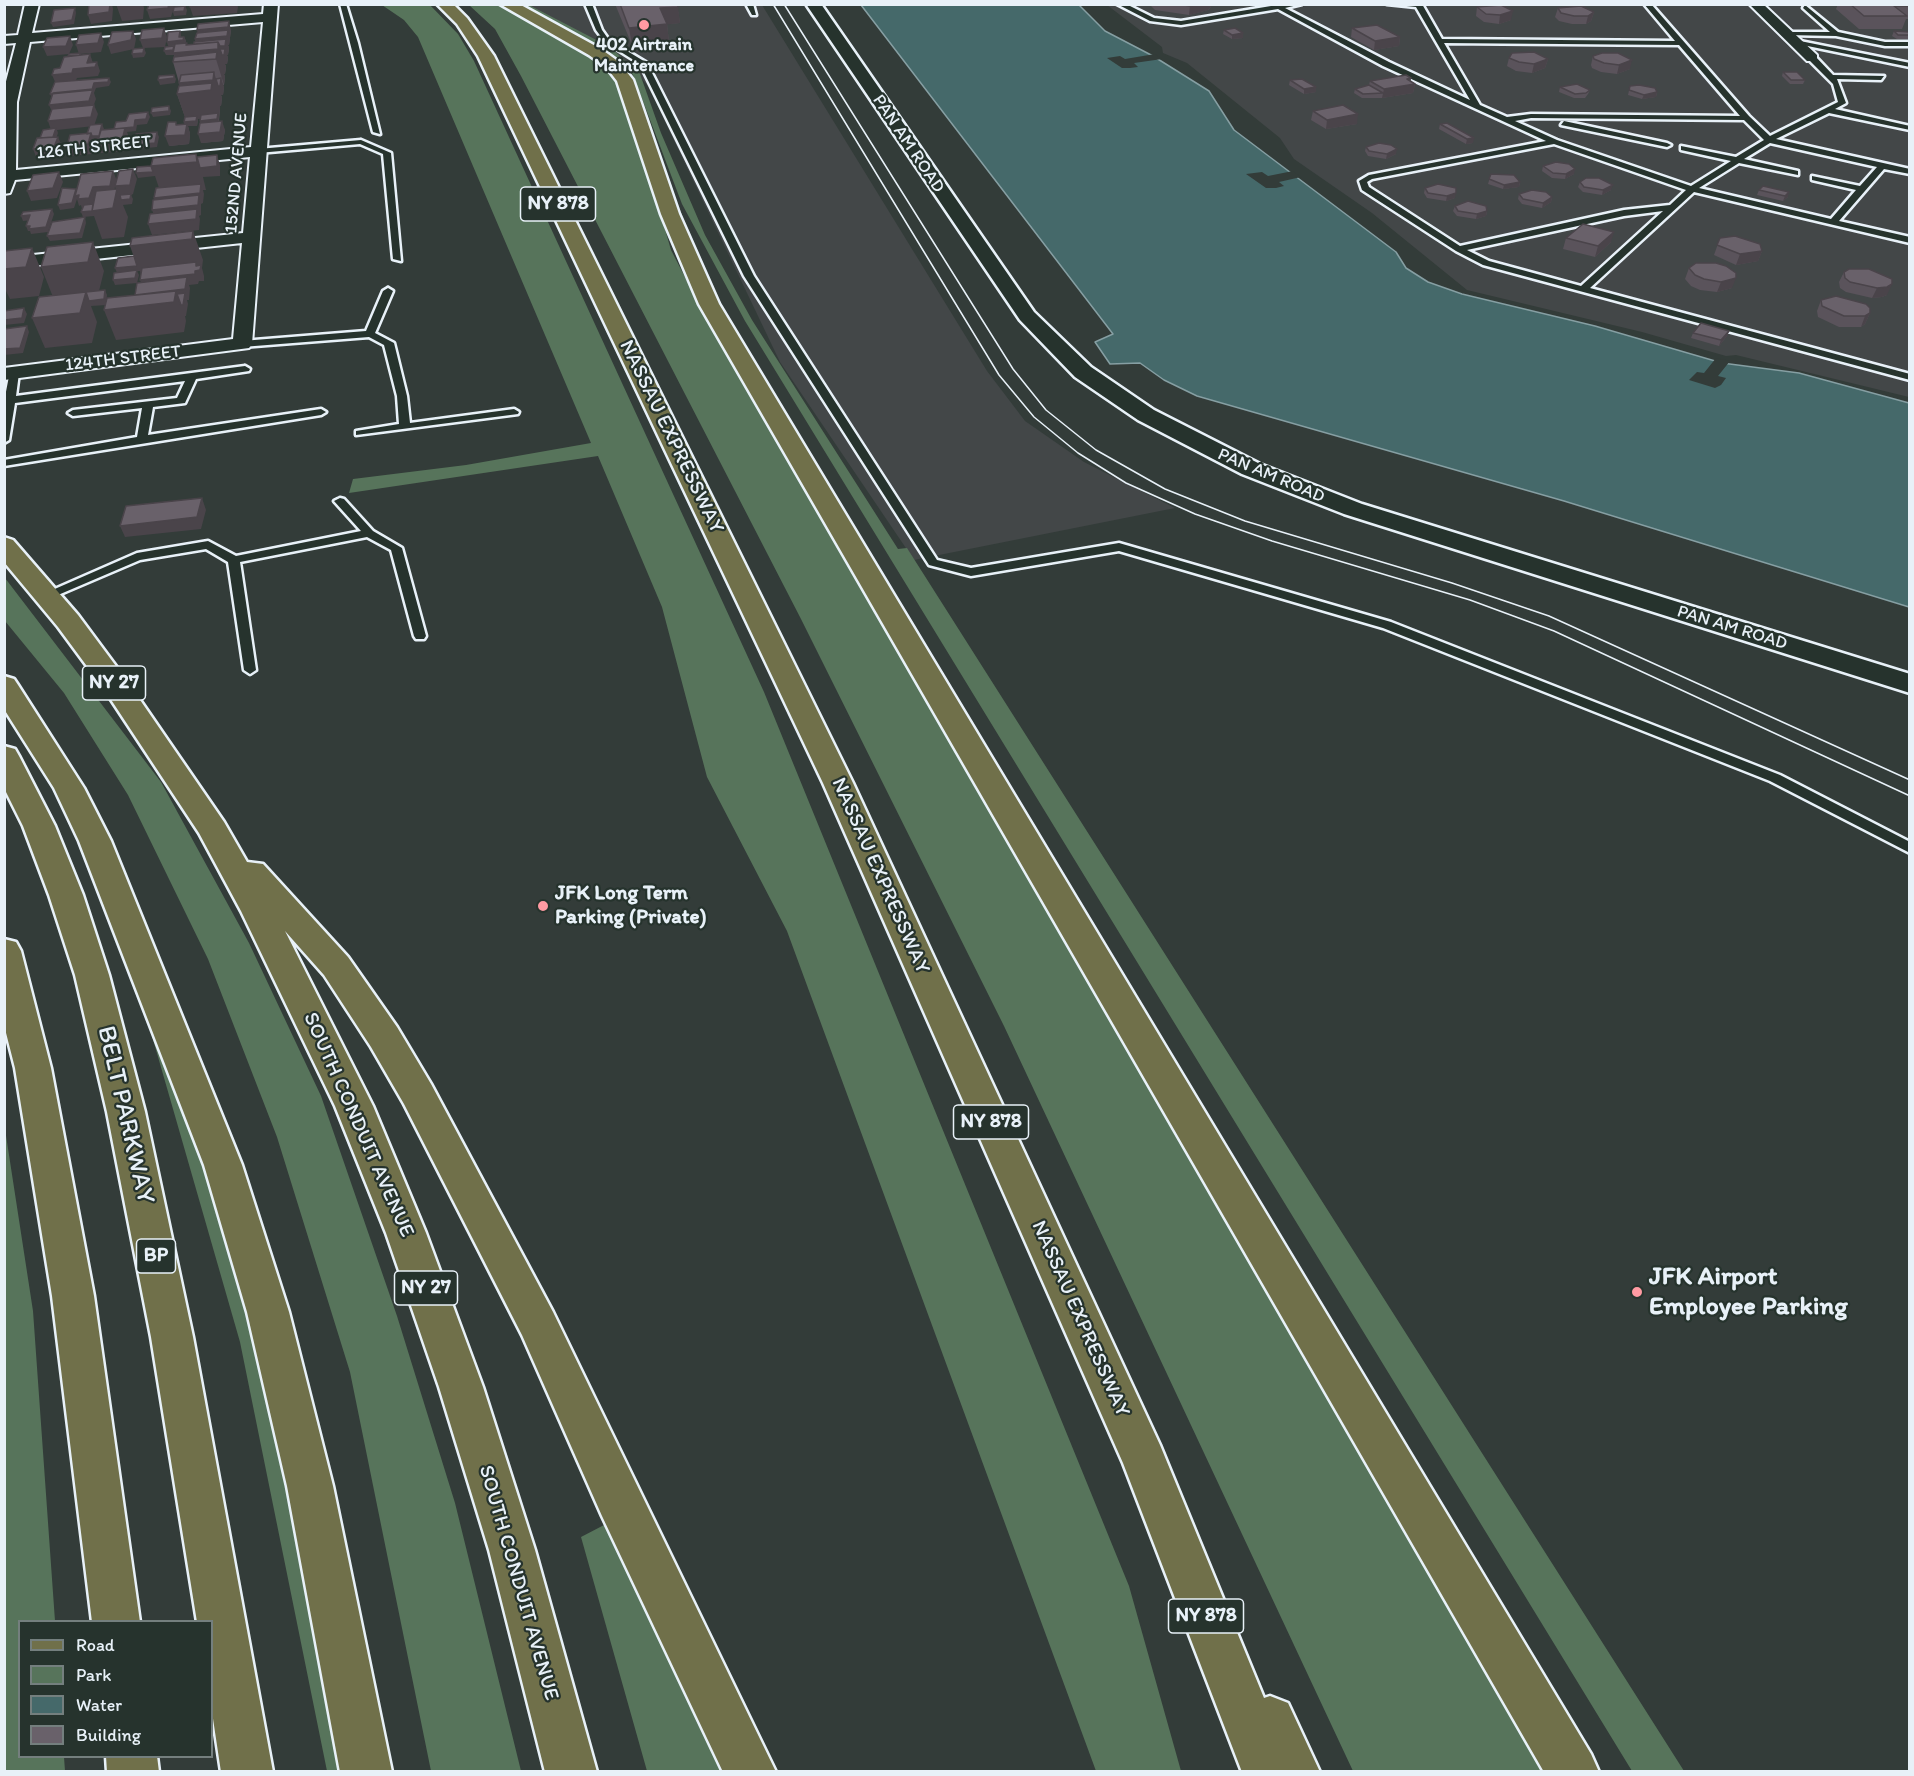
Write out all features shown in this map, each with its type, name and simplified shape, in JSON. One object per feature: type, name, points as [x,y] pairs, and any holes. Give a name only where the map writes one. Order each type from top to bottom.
[{"type":"main road","name":"NASSAU EXPRESSWAY","points":[[444,4],[462,21],[486,56],[838,783],[1144,1460],[1268,1772]]},
{"type":"main road","points":[[507,4],[595,52],[613,65],[625,80],[670,214],[709,304],[1573,1772]]},
{"type":"main road","name":"SOUTH CONDUIT AVENUE","points":[[4,545],[47,595],[117,687],[213,830],[258,911],[354,1106],[406,1233],[461,1387],[512,1550],[572,1772]]},
{"type":"main road","points":[[4,685],[64,779],[95,841],[190,1076],[238,1210],[268,1312],[310,1486],[366,1772]]},
{"type":"main road","name":"BELT PARKWAY","points":[[4,756],[39,826],[66,895],[92,975],[126,1112],[172,1337],[247,1772]]},
{"type":"main road","points":[[213,830],[336,966],[384,1038],[418,1095],[538,1325],[618,1500],[750,1772]]},
{"type":"main road","points":[[4,951],[33,1068],[73,1296],[116,1620]]},
{"type":"main road","points":[[1144,1460],[1294,1772]]},
{"type":"street","points":[[6,180],[7,103],[32,4]]},
{"type":"street","name":"PAN AM ROAD","points":[[813,4],[1027,316],[1083,372],[1146,415],[1251,469],[1353,509],[1910,684]]},
{"type":"street","points":[[1755,5],[1812,58]]},
{"type":"street","points":[[4,40],[270,11]]},
{"type":"street","name":"152ND AVENUE","points":[[242,344],[270,11]]},
{"type":"street","name":"126TH STREET","points":[[6,180],[258,151]]},
{"type":"street","points":[[4,264],[251,237]]},
{"type":"street","name":"124TH STREET","points":[[9,373],[242,344]]},
{"type":"lane","points":[[343,4],[356,43],[377,132]]},
{"type":"lane","points":[[588,4],[599,30],[607,41],[643,63],[749,276],[933,562],[971,572],[1119,547],[1377,622],[1775,778],[1910,848]]},
{"type":"lane","points":[[749,4],[754,14]]},
{"type":"lane","points":[[1120,4],[1152,20],[1181,23],[1299,4]]},
{"type":"lane","points":[[1390,4],[1418,5],[1479,109]]},
{"type":"lane","points":[[1647,4],[1746,118],[1769,140],[1910,172]]},
{"type":"lane","points":[[1748,4],[1755,5]]},
{"type":"lane","points":[[1805,7],[1836,34]]},
{"type":"lane","points":[[1280,8],[1479,109],[1554,142],[1692,189],[1910,240]]},
{"type":"lane","points":[[1790,38],[1836,34],[1885,44],[1910,44]]},
{"type":"lane","points":[[1790,38],[1910,65]]},
{"type":"lane","points":[[1440,41],[1682,43]]},
{"type":"lane","points":[[1583,289],[1692,189],[1769,140],[1842,103],[1840,89],[1832,77],[1812,58]]},
{"type":"lane","points":[[1832,77],[1881,78]]},
{"type":"lane","points":[[1827,110],[1910,128]]},
{"type":"lane","points":[[1503,120],[1531,116],[1746,118]]},
{"type":"lane","points":[[1531,116],[1667,145]]},
{"type":"lane","points":[[258,151],[361,142],[387,153],[398,259]]},
{"type":"lane","points":[[1554,142],[1369,177],[1363,181],[1365,188],[1459,249],[1486,263],[1910,377]]},
{"type":"lane","points":[[1684,148],[1795,173]]},
{"type":"lane","points":[[1833,222],[1882,166]]},
{"type":"lane","points":[[1815,178],[1862,189]]},
{"type":"lane","points":[[1459,249],[1624,213],[1672,207]]},
{"type":"lane","points":[[370,334],[388,291]]},
{"type":"lane","points":[[242,344],[370,334],[390,343],[402,396],[405,427]]},
{"type":"lane","points":[[10,400],[245,369]]},
{"type":"lane","points":[[4,440],[10,400],[9,373]]},
{"type":"lane","points":[[73,412],[181,401],[192,377]]},
{"type":"lane","points":[[142,439],[148,404]]},
{"type":"lane","points":[[4,463],[321,412]]},
{"type":"lane","points":[[360,433],[514,412]]},
{"type":"lane","points":[[340,501],[369,533],[396,548],[420,636]]},
{"type":"lane","points":[[47,595],[137,557],[208,545],[234,560],[369,533]]},
{"type":"lane","points":[[234,560],[250,670]]},
{"type":"shaded area","points":[[517,5],[762,5],[987,371],[1025,421],[1084,462],[1175,508],[914,560],[780,362],[648,86],[628,63]]},
{"type":"shaded area","points":[[1107,5],[1909,5],[1909,397],[1736,355],[1726,356],[1642,332],[1467,290],[1372,213],[1294,159],[1280,138],[1187,63],[1163,53],[1162,47]]},
{"type":"green space","points":[[382,5],[430,5],[458,34],[474,61],[764,692],[1129,1586],[1181,1771],[1096,1771],[787,931],[707,777],[662,607],[598,456],[349,493],[353,479],[466,465],[591,443],[418,37],[404,20]]},
{"type":"green space","points":[[469,5],[502,5],[588,51],[612,69],[624,88],[671,250],[715,335],[1547,1771],[1353,1771],[1004,1026],[801,619],[521,76],[495,29]]},
{"type":"green space","points":[[520,5],[529,5],[610,47],[640,74],[661,133],[705,235],[752,320],[898,549],[907,548],[1684,1771],[1632,1771],[745,321],[682,204],[633,75],[619,60],[600,47]]},
{"type":"green space","points":[[5,578],[161,782],[249,943],[321,1096],[397,1316],[455,1503],[521,1771],[431,1771],[350,1372],[277,1137],[208,959],[128,795],[64,693],[5,621]]},
{"type":"green space","points":[[165,1026],[243,1239],[356,1771],[327,1771],[240,1342],[150,1029]]},
{"type":"green space","points":[[5,1129],[33,1311],[55,1620],[18,1620],[18,1758],[64,1758],[65,1771],[5,1771]]},
{"type":"green space","points":[[606,1524],[722,1771],[647,1771],[581,1537]]},
{"type":"water","points":[[861,5],[1079,5],[1105,31],[1153,56],[1209,91],[1234,130],[1396,252],[1406,268],[1428,282],[1462,294],[1595,326],[1722,363],[1799,373],[1909,403],[1909,607],[1564,501],[1197,396],[1164,380],[1140,363],[1110,364],[1095,342],[1113,334]]},
{"type":"pier","points":[[1155,54],[1162,59],[1134,63],[1138,67],[1130,68],[1122,68],[1107,58],[1120,56],[1125,59]]},
{"type":"pier","points":[[1293,171],[1301,177],[1279,182],[1284,186],[1276,188],[1266,188],[1246,174],[1262,172],[1268,176]]},
{"type":"pier","points":[[1716,358],[1730,361],[1718,376],[1726,378],[1721,385],[1715,388],[1689,380],[1697,372],[1704,373]]},
{"type":"building","points":[[89,4],[110,4],[109,12],[88,15]]},
{"type":"building","points":[[149,4],[169,4],[168,8],[147,10]]},
{"type":"building","points":[[191,4],[229,4],[190,7]]},
{"type":"building","points":[[620,4],[677,4],[678,7],[660,8],[667,24],[629,28]]},
{"type":"building","points":[[1850,4],[1910,4],[1910,6],[1894,6],[1907,16],[1864,16]]},
{"type":"building","points":[[1501,5],[1513,11],[1500,15],[1486,14],[1477,7]]},
{"type":"building","points":[[185,6],[184,11],[173,12],[174,7]]},
{"type":"building","points":[[1581,6],[1594,12],[1588,16],[1574,16],[1561,13],[1558,8]]},
{"type":"building","points":[[75,8],[72,20],[51,23],[54,10]]},
{"type":"building","points":[[229,21],[228,27],[197,30],[198,24]]},
{"type":"building","points":[[1377,25],[1400,37],[1375,41],[1352,28]]},
{"type":"building","points":[[164,28],[162,38],[140,40],[142,30]]},
{"type":"building","points":[[1235,28],[1243,33],[1232,35],[1224,30]]},
{"type":"building","points":[[228,30],[227,36],[195,39],[197,33]]},
{"type":"building","points":[[133,31],[131,40],[108,45],[112,32]]},
{"type":"building","points":[[180,31],[179,37],[184,37],[183,40],[167,42],[168,32]]},
{"type":"building","points":[[1894,31],[1910,32],[1910,35],[1898,35]]},
{"type":"building","points":[[101,33],[98,43],[76,45],[79,35]]},
{"type":"building","points":[[70,36],[66,46],[43,47],[47,38]]},
{"type":"building","points":[[226,39],[225,46],[220,46],[218,42],[194,44],[194,42]]},
{"type":"building","points":[[218,42],[218,49],[173,53],[175,44]]},
{"type":"building","points":[[174,46],[173,50],[164,51],[165,47]]},
{"type":"building","points":[[144,48],[143,53],[132,54],[133,49]]},
{"type":"building","points":[[217,52],[216,59],[173,62],[174,57]]},
{"type":"building","points":[[1534,52],[1548,59],[1534,64],[1509,58],[1512,53]]},
{"type":"building","points":[[1602,53],[1618,53],[1632,60],[1619,65],[1594,59],[1593,56]]},
{"type":"building","points":[[90,54],[87,63],[97,62],[95,67],[73,69],[72,73],[52,75],[54,69],[60,68],[64,57]]},
{"type":"building","points":[[214,72],[213,80],[179,83],[181,75]]},
{"type":"building","points":[[1783,72],[1797,72],[1805,80],[1791,80]]},
{"type":"building","points":[[174,75],[174,78],[158,80],[159,76]]},
{"type":"building","points":[[1406,75],[1411,78],[1407,79],[1415,84],[1384,89],[1370,81]]},
{"type":"building","points":[[109,78],[108,82],[94,83],[92,90],[50,94],[55,82]]},
{"type":"building","points":[[221,78],[220,86],[218,86],[216,79]]},
{"type":"building","points":[[1302,79],[1316,87],[1304,89],[1290,80]]},
{"type":"building","points":[[212,83],[211,90],[177,94],[179,86]]},
{"type":"building","points":[[1577,84],[1590,90],[1586,93],[1575,94],[1560,87]]},
{"type":"building","points":[[1369,85],[1383,93],[1363,94],[1355,89]]},
{"type":"building","points":[[1630,86],[1655,88],[1657,92],[1644,95],[1629,90]]},
{"type":"building","points":[[93,89],[89,101],[49,105],[53,93]]},
{"type":"building","points":[[94,105],[91,117],[48,121],[52,109]]},
{"type":"building","points":[[1343,105],[1358,114],[1327,120],[1313,111]]},
{"type":"building","points":[[169,106],[169,111],[151,113],[152,108]]},
{"type":"building","points":[[148,112],[146,119],[135,120],[134,127],[114,129],[116,122],[126,121],[129,114]]},
{"type":"building","points":[[218,113],[217,119],[200,121],[201,115]]},
{"type":"building","points":[[197,116],[196,121],[184,122],[185,117]]},
{"type":"building","points":[[222,121],[220,132],[198,134],[200,123]]},
{"type":"building","points":[[168,122],[176,122],[176,125],[187,124],[185,135],[165,136]]},
{"type":"building","points":[[1447,123],[1474,138],[1467,139],[1440,124]]},
{"type":"building","points":[[102,124],[99,136],[87,134],[90,125]]},
{"type":"building","points":[[56,128],[53,137],[40,138],[43,130]]},
{"type":"building","points":[[125,128],[122,141],[97,144],[101,130]]},
{"type":"building","points":[[157,132],[155,143],[134,145],[136,134]]},
{"type":"building","points":[[91,133],[88,144],[67,146],[70,135]]},
{"type":"building","points":[[58,137],[54,147],[33,149],[37,138]]},
{"type":"building","points":[[1379,143],[1391,145],[1397,149],[1387,154],[1369,151],[1366,147]]},
{"type":"building","points":[[196,154],[197,162],[151,166],[153,158]]},
{"type":"building","points":[[217,155],[217,166],[200,168],[197,157]]},
{"type":"building","points":[[1556,162],[1569,164],[1575,169],[1566,174],[1553,173],[1543,166]]},
{"type":"building","points":[[151,166],[153,172],[136,173],[137,167]]},
{"type":"building","points":[[133,169],[130,185],[115,186],[119,171]]},
{"type":"building","points":[[113,171],[110,186],[93,187],[89,198],[78,199],[79,195],[75,196],[81,174]]},
{"type":"building","points":[[59,172],[53,188],[27,191],[33,175]]},
{"type":"building","points":[[1491,174],[1514,175],[1520,182],[1504,185],[1489,179]]},
{"type":"building","points":[[1586,178],[1599,178],[1613,185],[1603,190],[1584,187],[1580,182]]},
{"type":"building","points":[[201,184],[200,193],[154,198],[156,188]]},
{"type":"building","points":[[1438,184],[1456,188],[1456,193],[1447,196],[1428,193],[1425,188]]},
{"type":"building","points":[[1763,186],[1789,192],[1785,196],[1759,190]]},
{"type":"building","points":[[62,188],[76,189],[72,203],[58,205]]},
{"type":"building","points":[[117,189],[113,208],[92,211],[96,191]]},
{"type":"building","points":[[1532,190],[1546,192],[1552,197],[1543,203],[1523,199],[1519,194]]},
{"type":"building","points":[[131,194],[130,199],[121,200],[120,195]]},
{"type":"building","points":[[199,195],[198,205],[152,210],[153,200]]},
{"type":"building","points":[[1468,201],[1486,206],[1487,211],[1477,214],[1458,211],[1455,206]]},
{"type":"building","points":[[93,204],[92,211],[81,212],[84,205]]},
{"type":"building","points":[[52,209],[46,227],[29,229],[30,226],[26,226],[30,215],[21,216],[23,212]]},
{"type":"building","points":[[197,209],[196,219],[148,224],[150,214]]},
{"type":"building","points":[[85,217],[80,233],[47,236],[52,222]]},
{"type":"building","points":[[1583,224],[1614,232],[1598,246],[1566,238]]},
{"type":"building","points":[[193,231],[192,239],[130,246],[132,238]]},
{"type":"building","points":[[1735,236],[1760,244],[1762,251],[1740,254],[1717,245],[1720,238]]},
{"type":"building","points":[[93,242],[88,262],[41,267],[47,247]]},
{"type":"building","points":[[32,248],[26,267],[4,269],[4,251]]},
{"type":"building","points":[[134,256],[137,266],[115,268],[118,258]]},
{"type":"building","points":[[196,262],[196,266],[201,265],[200,270],[195,271],[195,274],[140,280],[142,268]]},
{"type":"building","points":[[1696,263],[1716,263],[1726,266],[1736,273],[1736,278],[1721,282],[1704,279],[1695,275],[1689,268]]},
{"type":"building","points":[[1849,269],[1869,269],[1892,279],[1892,284],[1877,288],[1850,282],[1845,278],[1844,272]]},
{"type":"building","points":[[137,270],[135,278],[113,280],[114,273]]},
{"type":"building","points":[[187,277],[185,289],[135,295],[137,283]]},
{"type":"building","points":[[105,290],[104,299],[89,301],[86,292]]},
{"type":"building","points":[[176,291],[174,302],[104,310],[107,298]]},
{"type":"building","points":[[86,292],[80,313],[32,318],[39,297]]},
{"type":"building","points":[[185,293],[183,305],[181,305],[177,294]]},
{"type":"building","points":[[1836,296],[1866,304],[1870,308],[1870,313],[1865,316],[1844,316],[1822,306],[1821,300]]},
{"type":"building","points":[[24,308],[22,318],[4,320],[4,311]]},
{"type":"building","points":[[1701,323],[1729,331],[1721,340],[1693,333]]},
{"type":"building","points":[[27,326],[20,348],[4,349],[4,329]]},
{"type":"building","points":[[202,498],[197,517],[120,526],[126,506]]},
{"type":"tram line","points":[[773,4],[999,375],[1034,417],[1078,453],[1126,483],[1195,514],[1272,541],[1470,600],[1554,631],[1910,796]]},
{"type":"tram line","points":[[784,4],[1013,369],[1046,410],[1096,450],[1165,489],[1245,521],[1452,583],[1549,616],[1910,780]]},
{"type":"place","name":"402 Airtrain Maintenance","points":[[644,25]]},
{"type":"place","name":"JFK Long Term Parking (Private)","points":[[543,906]]},
{"type":"place","name":"JFK Airport Employee Parking","points":[[1637,1292]]}]
